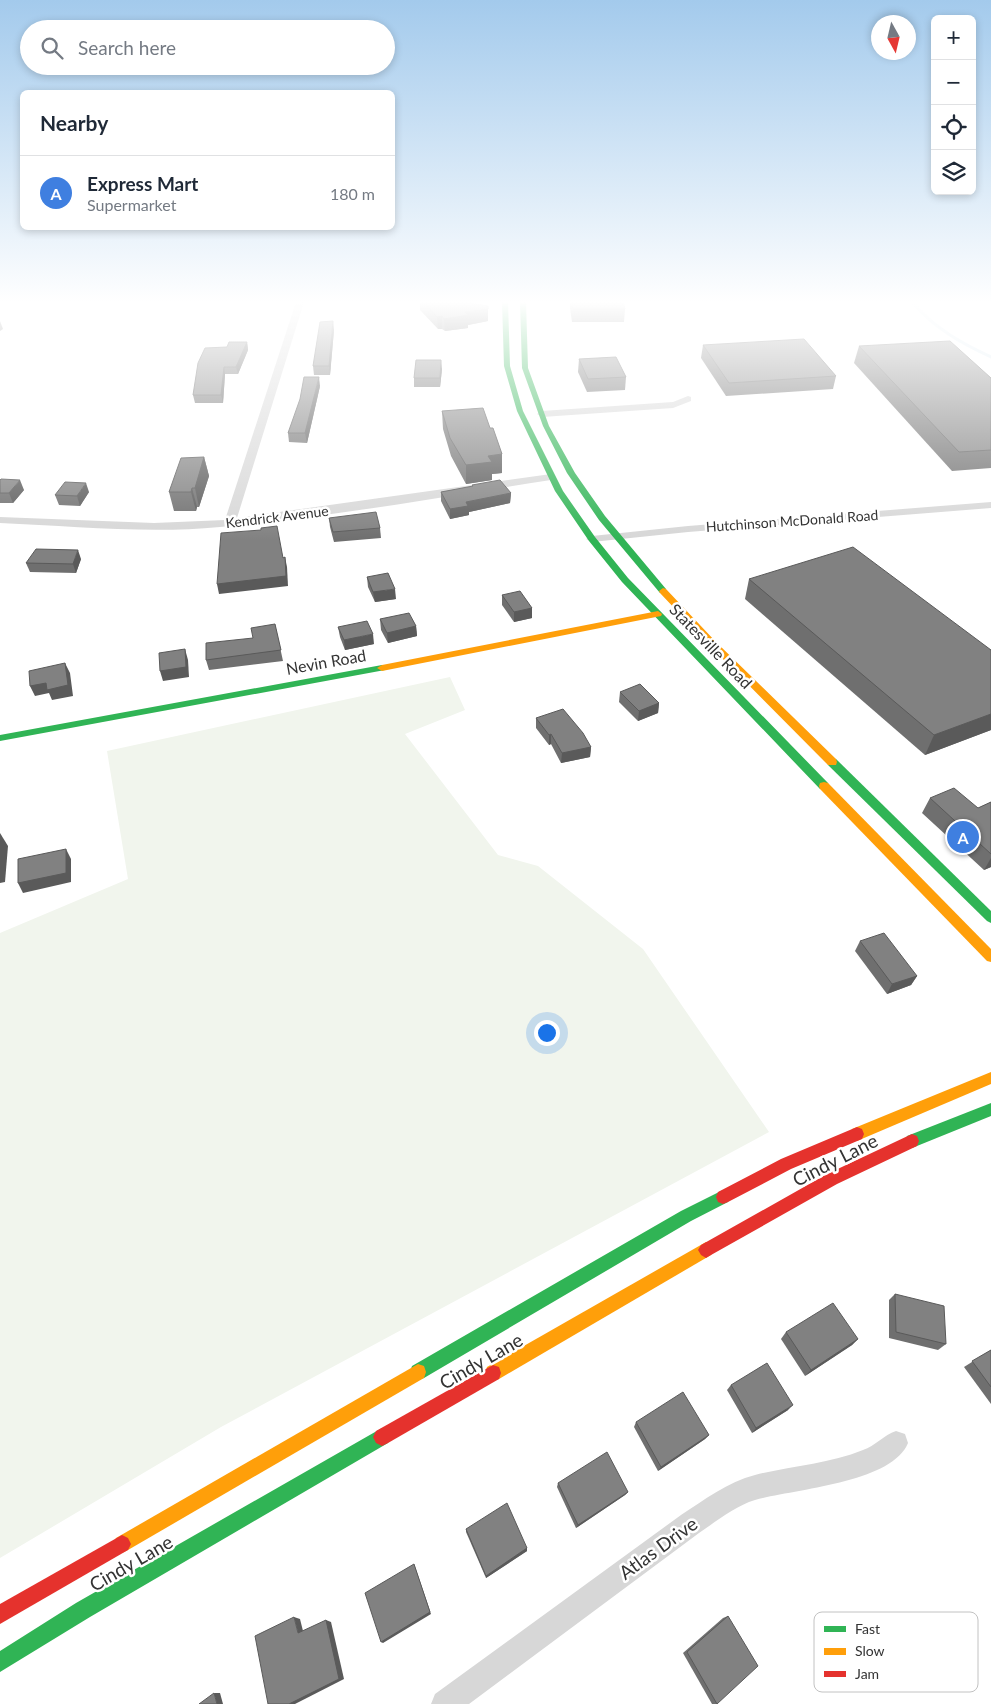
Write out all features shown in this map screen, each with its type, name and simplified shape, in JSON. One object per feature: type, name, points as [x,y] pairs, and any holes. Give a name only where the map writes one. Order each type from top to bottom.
[{"type":"main road","name":"Statesville Road","points":[[510,382],[520,411],[551,477],[592,538],[625,580],[991,958]]},
{"type":"main road","name":"Statesville Road","points":[[530,382],[564,462],[638,563],[694,624],[991,918]]},
{"type":"main road","name":"Nevin Road","points":[[0,738],[388,667],[658,614]]},
{"type":"main road","name":"Cindy Lane","points":[[0,1615],[686,1216],[786,1164],[991,1078]]},
{"type":"main road","name":"Cindy Lane","points":[[0,1662],[83,1610],[714,1245],[832,1179],[927,1134],[991,1109]]},
{"type":"street","points":[[230,523],[275,382]]},
{"type":"street","points":[[542,414],[673,405],[684,402],[688,398]]},
{"type":"street","name":"Kendrick Avenue","points":[[0,520],[154,526],[230,523],[551,477]]},
{"type":"street","points":[[986,506],[991,516]]},
{"type":"street","name":"Hutchinson McDonald Road","points":[[592,538],[986,506]]},
{"type":"street","name":"Atlas Drive","points":[[445,1704],[690,1524],[726,1500],[753,1488],[847,1468],[872,1460],[896,1443]]},
{"type":"shaded area","points":[[450,677],[465,710],[405,734],[498,855],[538,866],[643,949],[769,1132],[221,1427],[0,1558],[0,933],[128,879],[107,751]]},
{"type":"building","points":[[195,382],[222,382],[221,395],[193,395]]},
{"type":"building","points":[[303,382],[318,382],[305,433],[288,433],[300,399]]},
{"type":"building","points":[[728,382],[752,382],[729,383]]},
{"type":"building","points":[[893,382],[991,382],[991,450],[959,452]]},
{"type":"building","points":[[483,408],[490,428],[493,428],[502,454],[488,456],[492,462],[466,465],[450,438],[442,411]]},
{"type":"building","points":[[204,457],[195,488],[192,488],[191,492],[169,492],[181,458]]},
{"type":"building","points":[[1,479],[20,480],[9,493],[0,493]]},
{"type":"building","points":[[500,480],[511,493],[466,502],[468,506],[450,509],[441,492],[472,485]]},
{"type":"building","points":[[65,482],[86,483],[77,496],[55,495]]},
{"type":"building","points":[[376,512],[380,528],[333,532],[329,518]]},
{"type":"building","points":[[277,526],[283,558],[285,557],[286,576],[217,584],[221,533],[261,530],[261,528]]},
{"type":"building","points":[[853,547],[991,650],[991,714],[934,735],[749,579]]},
{"type":"building","points":[[36,549],[78,550],[73,564],[26,563]]},
{"type":"building","points":[[388,573],[395,589],[373,592],[367,577]]},
{"type":"building","points":[[520,591],[532,608],[514,612],[502,595]]},
{"type":"building","points":[[409,613],[416,626],[387,633],[380,619]]},
{"type":"building","points":[[367,621],[373,634],[344,640],[338,627]]},
{"type":"building","points":[[275,624],[281,650],[206,660],[206,643],[253,638],[251,628]]},
{"type":"building","points":[[185,649],[186,667],[160,671],[159,653]]},
{"type":"building","points":[[65,663],[68,685],[47,690],[46,683],[30,686],[29,671]]},
{"type":"building","points":[[640,684],[659,703],[639,711],[620,692]]},
{"type":"building","points":[[563,709],[583,733],[591,747],[562,753],[551,734],[549,735],[536,718]]},
{"type":"building","points":[[954,788],[978,808],[991,802],[991,854],[930,798]]},
{"type":"building","points":[[66,849],[66,873],[18,883],[18,859]]},
{"type":"building","points":[[884,933],[917,976],[892,984],[860,941]]},
{"type":"building","points":[[895,1294],[944,1306],[946,1344],[896,1332]]},
{"type":"building","points":[[833,1303],[858,1339],[811,1370],[786,1332]]},
{"type":"building","points":[[991,1350],[991,1387],[972,1361]]},
{"type":"building","points":[[767,1363],[793,1405],[756,1428],[731,1385]]},
{"type":"building","points":[[683,1392],[709,1435],[661,1467],[636,1422]]},
{"type":"building","points":[[607,1452],[628,1492],[578,1525],[558,1483]]},
{"type":"building","points":[[507,1503],[527,1548],[486,1576],[466,1529]]},
{"type":"building","points":[[414,1564],[430,1612],[381,1642],[365,1593]]},
{"type":"building","points":[[728,1616],[758,1666],[717,1704],[687,1652]]},
{"type":"building","points":[[294,1617],[298,1633],[326,1620],[339,1679],[289,1704],[268,1704],[255,1636]]},
{"type":"building","points":[[214,1693],[217,1704],[199,1704]]},
{"type":"traffic: fast","points":[[511,382],[520,411],[559,491],[592,539],[625,580],[824,786]]},
{"type":"traffic: fast","points":[[530,382],[546,426],[571,473],[602,518],[663,591]]},
{"type":"traffic: fast","points":[[0,738],[382,668]]},
{"type":"traffic: fast","points":[[832,762],[991,918]]},
{"type":"traffic: fast","points":[[912,1141],[991,1109]]},
{"type":"traffic: fast","points":[[418,1372],[686,1216],[723,1197]]},
{"type":"traffic: fast","points":[[0,1662],[83,1610],[382,1437]]},
{"type":"traffic: slow","points":[[663,591],[713,644],[832,762]]},
{"type":"traffic: slow","points":[[382,668],[658,614]]},
{"type":"traffic: slow","points":[[824,786],[991,957]]},
{"type":"traffic: slow","points":[[857,1134],[991,1078]]},
{"type":"traffic: slow","points":[[493,1373],[706,1250]]},
{"type":"traffic: slow","points":[[122,1544],[418,1372]]},
{"type":"traffic: jam","points":[[723,1197],[786,1164],[857,1134]]},
{"type":"traffic: jam","points":[[706,1250],[832,1179],[912,1141]]},
{"type":"traffic: jam","points":[[382,1437],[493,1373]]},
{"type":"traffic: jam","points":[[0,1615],[122,1544]]},
{"type":"place","name":"Express Mart","points":[[963,837]]}]
